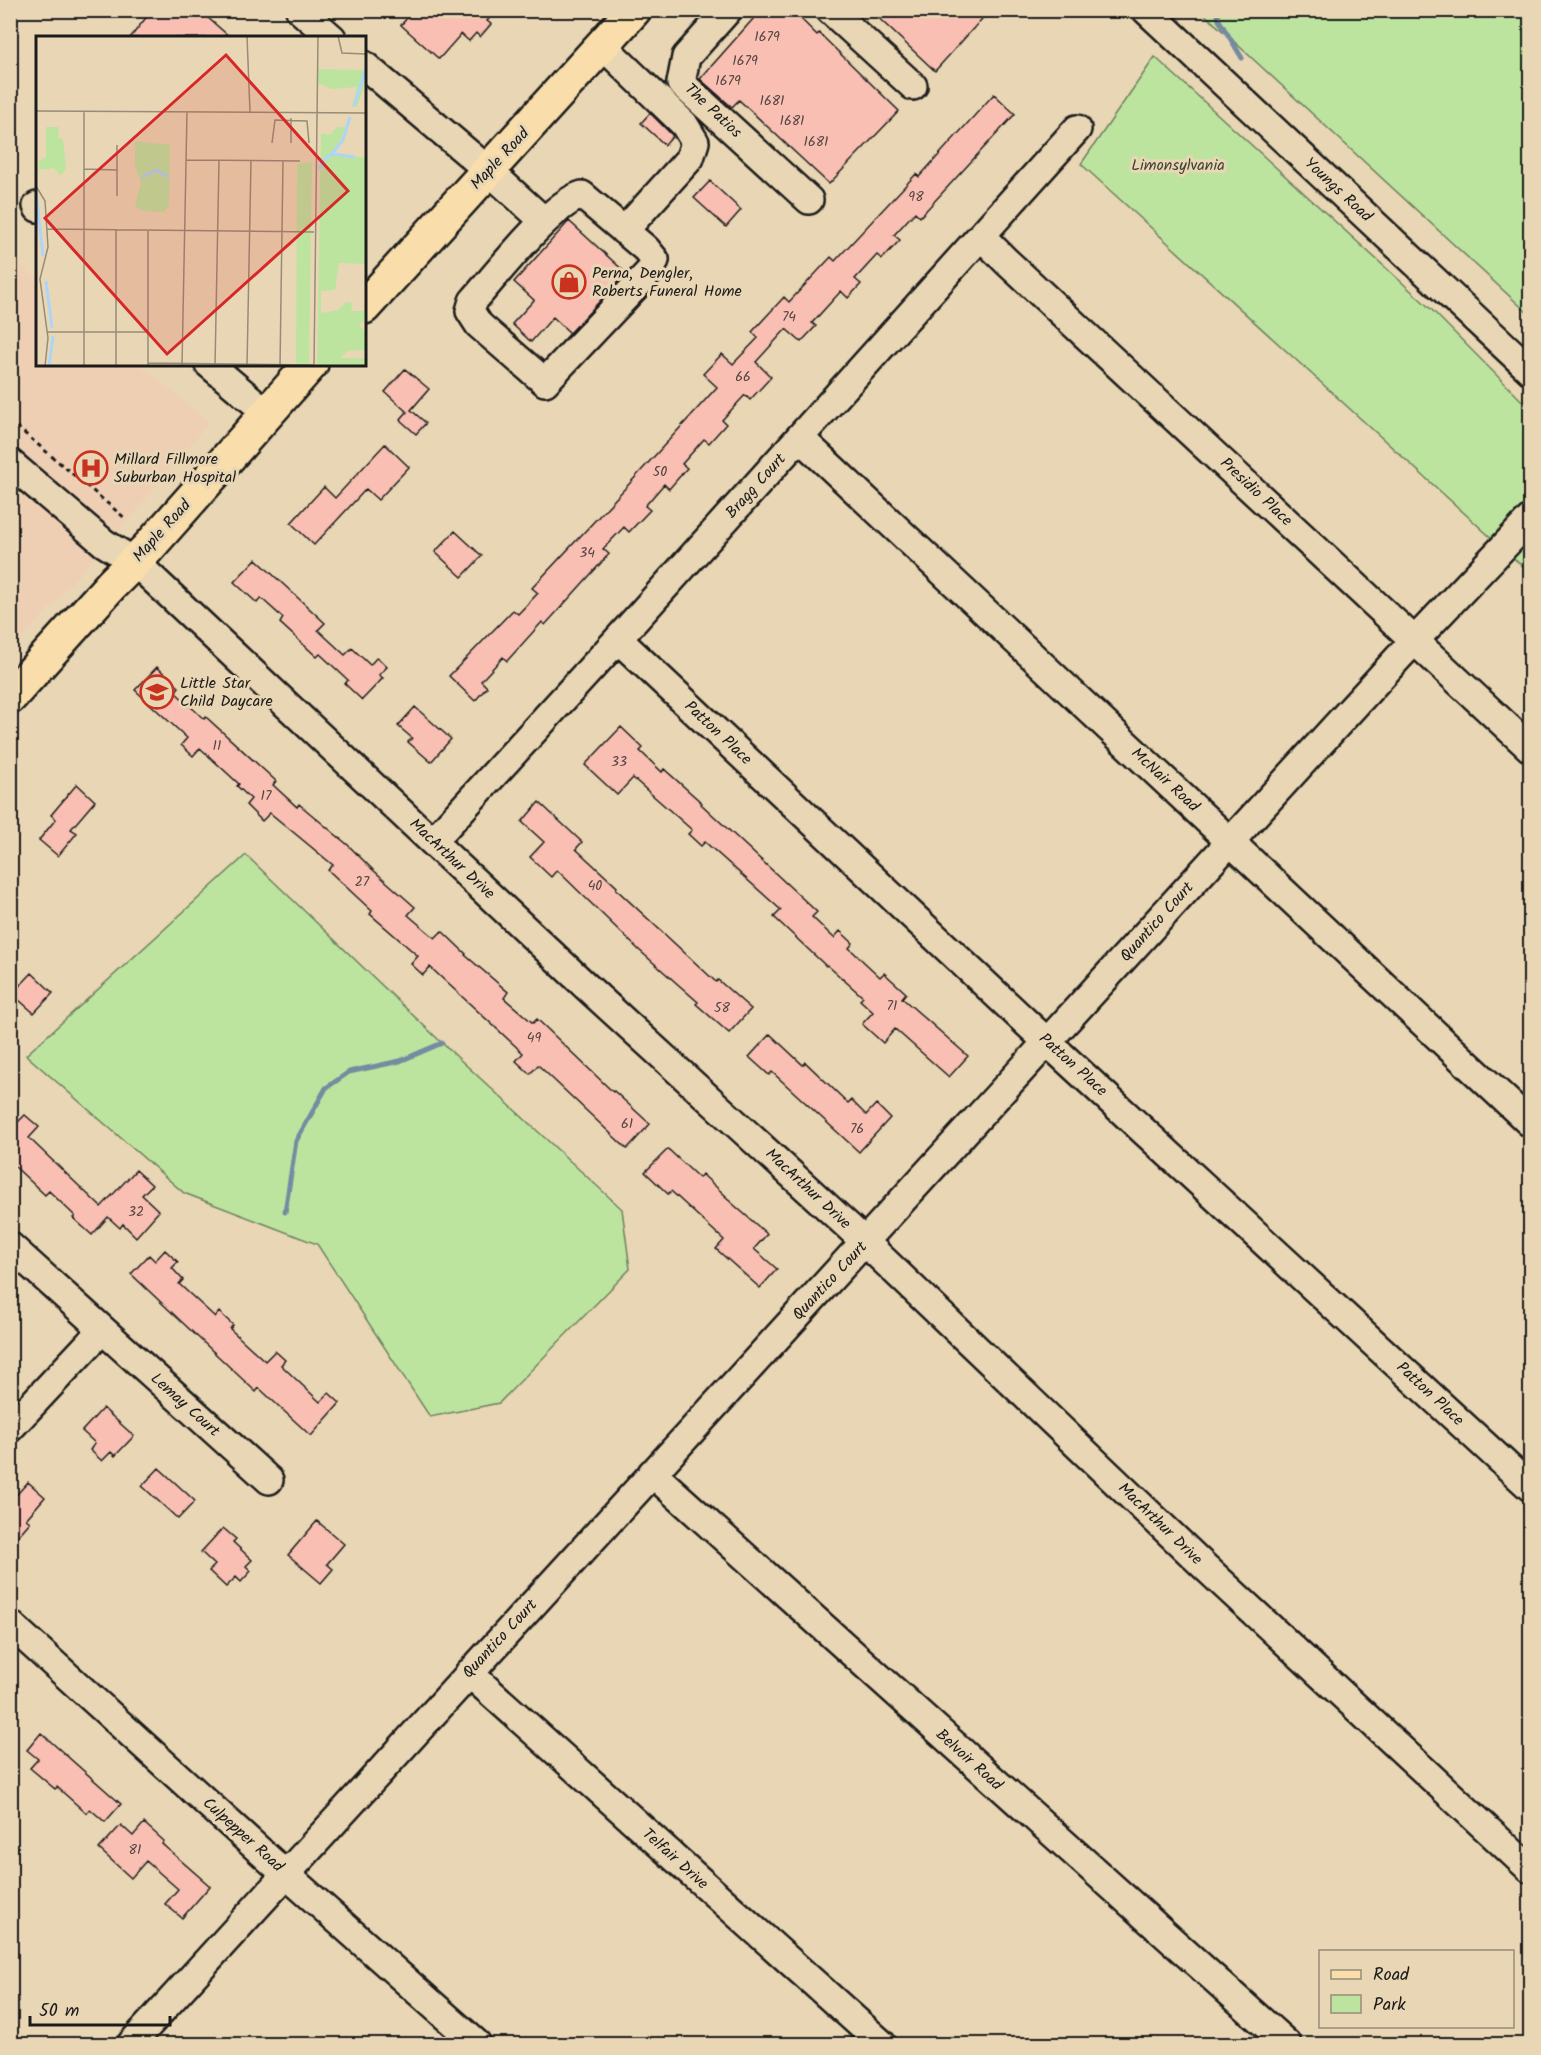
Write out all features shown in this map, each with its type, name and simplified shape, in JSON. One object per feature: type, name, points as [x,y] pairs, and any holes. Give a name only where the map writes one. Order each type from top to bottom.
[{"type":"main road","name":"Maple Road","points":[[366,305],[634,10]]},
{"type":"main road","name":"Maple Road","points":[[10,697],[111,585],[135,562],[309,366]]},
{"type":"street","points":[[300,10],[330,36]]},
{"type":"street","name":"The Patios","points":[[728,10],[686,57],[681,83],[809,201]]},
{"type":"street","points":[[830,10],[913,86]]},
{"type":"street","name":"Youngs Road","points":[[1146,10],[1530,370]]},
{"type":"street","points":[[602,45],[684,124],[695,142],[690,158],[624,231]]},
{"type":"street","points":[[366,67],[544,221]]},
{"type":"street","name":"Bragg Court","points":[[433,841],[982,237],[1077,129]]},
{"type":"street","points":[[582,195],[624,231],[646,249],[655,260],[651,270],[545,382],[479,325],[470,310],[473,301],[544,221],[573,198],[582,195]]},
{"type":"street","name":"Presidio Place","points":[[982,237],[1530,748]]},
{"type":"street","points":[[211,366],[267,413]]},
{"type":"street","name":"McNair Road","points":[[800,438],[1530,1123]]},
{"type":"street","name":"MacArthur Drive","points":[[10,463],[104,543],[135,562],[589,989],[866,1243],[1204,1566],[1530,1869]]},
{"type":"street","name":"Quantico Court","points":[[130,2044],[652,1473],[866,1243],[1231,841],[1530,519]]},
{"type":"street","name":"Patton Place","points":[[618,639],[1047,1042],[1530,1487]]},
{"type":"street","name":"Lemay Court","points":[[10,1246],[268,1480]]},
{"type":"street","points":[[10,1428],[102,1330]]},
{"type":"street","name":"Belvoir Road","points":[[652,1473],[1287,2044]]},
{"type":"street","name":"Culpepper Road","points":[[10,1624],[477,2044]]},
{"type":"street","name":"Telfair Drive","points":[[469,1673],[882,2044]]},
{"type":"path","points":[[10,421],[126,519]]},
{"type":"shaded area","name":"Millard Fillmore Suburban Hospital","points":[[11,257],[36,278],[36,366],[141,366],[209,422],[134,513],[11,651]]},
{"type":"green space","points":[[1201,11],[1530,11],[1530,315]]},
{"type":"green space","name":"Limonsylvania","points":[[1155,57],[1432,310],[1530,409],[1530,573],[1081,164]]},
{"type":"green space","points":[[246,855],[442,1043],[622,1209],[630,1269],[499,1403],[430,1417],[317,1244],[184,1193],[26,1055]]},
{"type":"building","points":[[152,10],[199,10],[229,36],[132,36]]},
{"type":"building","points":[[414,10],[497,10],[487,21],[491,24],[480,37],[476,33],[469,41],[461,34],[439,59],[401,25]]},
{"type":"building","points":[[761,10],[792,10],[817,35],[819,33],[899,111],[829,184],[739,100],[732,107],[700,79]]},
{"type":"building","points":[[870,10],[990,10],[935,71]]},
{"type":"building","points":[[994,94],[1015,114],[920,217],[915,212],[894,235],[900,240],[882,259],[877,255],[855,279],[861,284],[848,298],[841,291],[812,323],[816,326],[801,342],[786,329],[756,362],[771,377],[750,400],[745,395],[722,420],[726,424],[709,443],[704,439],[682,464],[687,468],[669,489],[664,484],[645,506],[650,510],[629,532],[624,527],[603,549],[609,554],[545,625],[542,622],[507,661],[503,657],[481,681],[487,687],[475,701],[449,676],[513,610],[518,614],[538,593],[532,588],[717,387],[703,374],[722,354],[733,364],[758,338],[752,332],[784,297],[789,302],[831,257],[835,261],[916,174],[919,177]]},
{"type":"building","points":[[650,113],[673,136],[665,145],[641,123]]},
{"type":"building","points":[[710,181],[741,210],[726,227],[694,198]]},
{"type":"building","points":[[569,221],[626,273],[570,333],[553,317],[531,342],[512,324],[534,300],[514,282]]},
{"type":"building","points":[[405,369],[429,389],[411,410],[426,423],[416,434],[400,420],[407,412],[385,392]]},
{"type":"building","points":[[385,444],[409,467],[378,500],[366,489],[314,545],[291,523],[324,487],[335,498]]},
{"type":"building","points":[[455,531],[482,556],[462,577],[435,552]]},
{"type":"building","points":[[256,559],[325,623],[318,630],[345,655],[352,648],[370,665],[377,657],[387,667],[379,675],[383,678],[362,700],[345,684],[348,680],[320,654],[317,657],[280,623],[283,618],[261,598],[257,603],[234,582]]},
{"type":"building","points":[[157,667],[179,687],[175,692],[276,781],[273,785],[297,807],[299,804],[348,845],[415,907],[408,915],[435,938],[442,931],[465,955],[508,992],[504,998],[533,1023],[537,1019],[650,1124],[627,1149],[538,1065],[530,1074],[516,1061],[523,1053],[430,967],[423,975],[411,964],[418,956],[370,914],[372,911],[328,870],[333,865],[270,813],[262,821],[246,805],[251,799],[237,786],[239,784],[200,748],[193,756],[181,745],[187,738],[135,690]]},
{"type":"building","points":[[415,707],[451,739],[431,762],[408,742],[412,738],[398,726]]},
{"type":"building","points":[[621,727],[643,748],[640,751],[662,772],[664,769],[702,803],[817,912],[812,917],[834,938],[840,931],[853,943],[849,948],[880,977],[884,973],[906,993],[902,998],[968,1056],[949,1077],[895,1029],[883,1043],[862,1024],[873,1012],[860,1000],[863,997],[774,917],[781,910],[705,842],[701,846],[688,834],[692,830],[633,778],[617,795],[585,765]]},
{"type":"building","points":[[77,784],[95,801],[71,829],[77,833],[58,856],[39,840],[56,819],[51,815]]},
{"type":"building","points":[[539,802],[582,842],[576,849],[617,887],[616,889],[716,982],[718,980],[751,1009],[729,1033],[557,870],[551,877],[530,857],[544,842],[522,822]]},
{"type":"building","points":[[32,973],[53,993],[34,1013],[12,994]]},
{"type":"building","points":[[770,1034],[803,1065],[805,1062],[848,1103],[851,1100],[866,1115],[876,1104],[890,1118],[859,1152],[772,1072],[769,1075],[749,1057]]},
{"type":"building","points":[[25,1115],[39,1127],[29,1138],[101,1207],[136,1170],[152,1185],[142,1195],[159,1211],[136,1237],[123,1224],[120,1228],[108,1217],[92,1235],[49,1191],[45,1195],[10,1162],[10,1117],[17,1123]]},
{"type":"building","points":[[668,1149],[699,1178],[702,1174],[767,1234],[754,1249],[777,1269],[760,1288],[716,1249],[724,1240],[671,1191],[668,1194],[645,1172]]},
{"type":"building","points":[[165,1250],[178,1262],[172,1268],[183,1280],[179,1284],[215,1317],[219,1312],[233,1325],[230,1329],[265,1361],[275,1351],[285,1360],[281,1365],[320,1402],[329,1393],[340,1403],[311,1436],[259,1388],[256,1392],[131,1274],[149,1255],[155,1261]]},
{"type":"building","points":[[103,1408],[134,1436],[115,1456],[111,1452],[102,1461],[90,1450],[95,1443],[82,1431]]},
{"type":"building","points":[[159,1468],[195,1501],[178,1519],[142,1486]]},
{"type":"building","points":[[28,1482],[45,1497],[26,1519],[30,1522],[10,1545],[10,1502]]},
{"type":"building","points":[[317,1521],[344,1544],[327,1564],[333,1569],[321,1583],[288,1555]]},
{"type":"building","points":[[223,1528],[236,1539],[233,1542],[252,1560],[246,1566],[251,1571],[241,1582],[236,1577],[226,1587],[209,1571],[215,1565],[201,1552]]},
{"type":"building","points":[[41,1733],[121,1804],[105,1822],[90,1809],[86,1813],[57,1787],[55,1789],[30,1768],[38,1759],[27,1750]]},
{"type":"building","points":[[144,1823],[164,1841],[162,1844],[210,1886],[182,1918],[165,1904],[178,1889],[146,1861],[131,1878],[99,1849],[121,1825],[133,1836]]},
{"type":"waterway","points":[[1217,10],[1219,20],[1242,58]]},
{"type":"waterway","points":[[285,1212],[296,1141],[326,1088],[349,1072],[400,1061],[442,1043]]},
{"type":"place","name":"Perna, Dengler, Roberts Funeral Home","points":[[569,282]]},
{"type":"place","name":"Millard Fillmore Suburban Hospital","points":[[91,468]]},
{"type":"place","name":"Little Star Child Daycare","points":[[157,692]]}]
